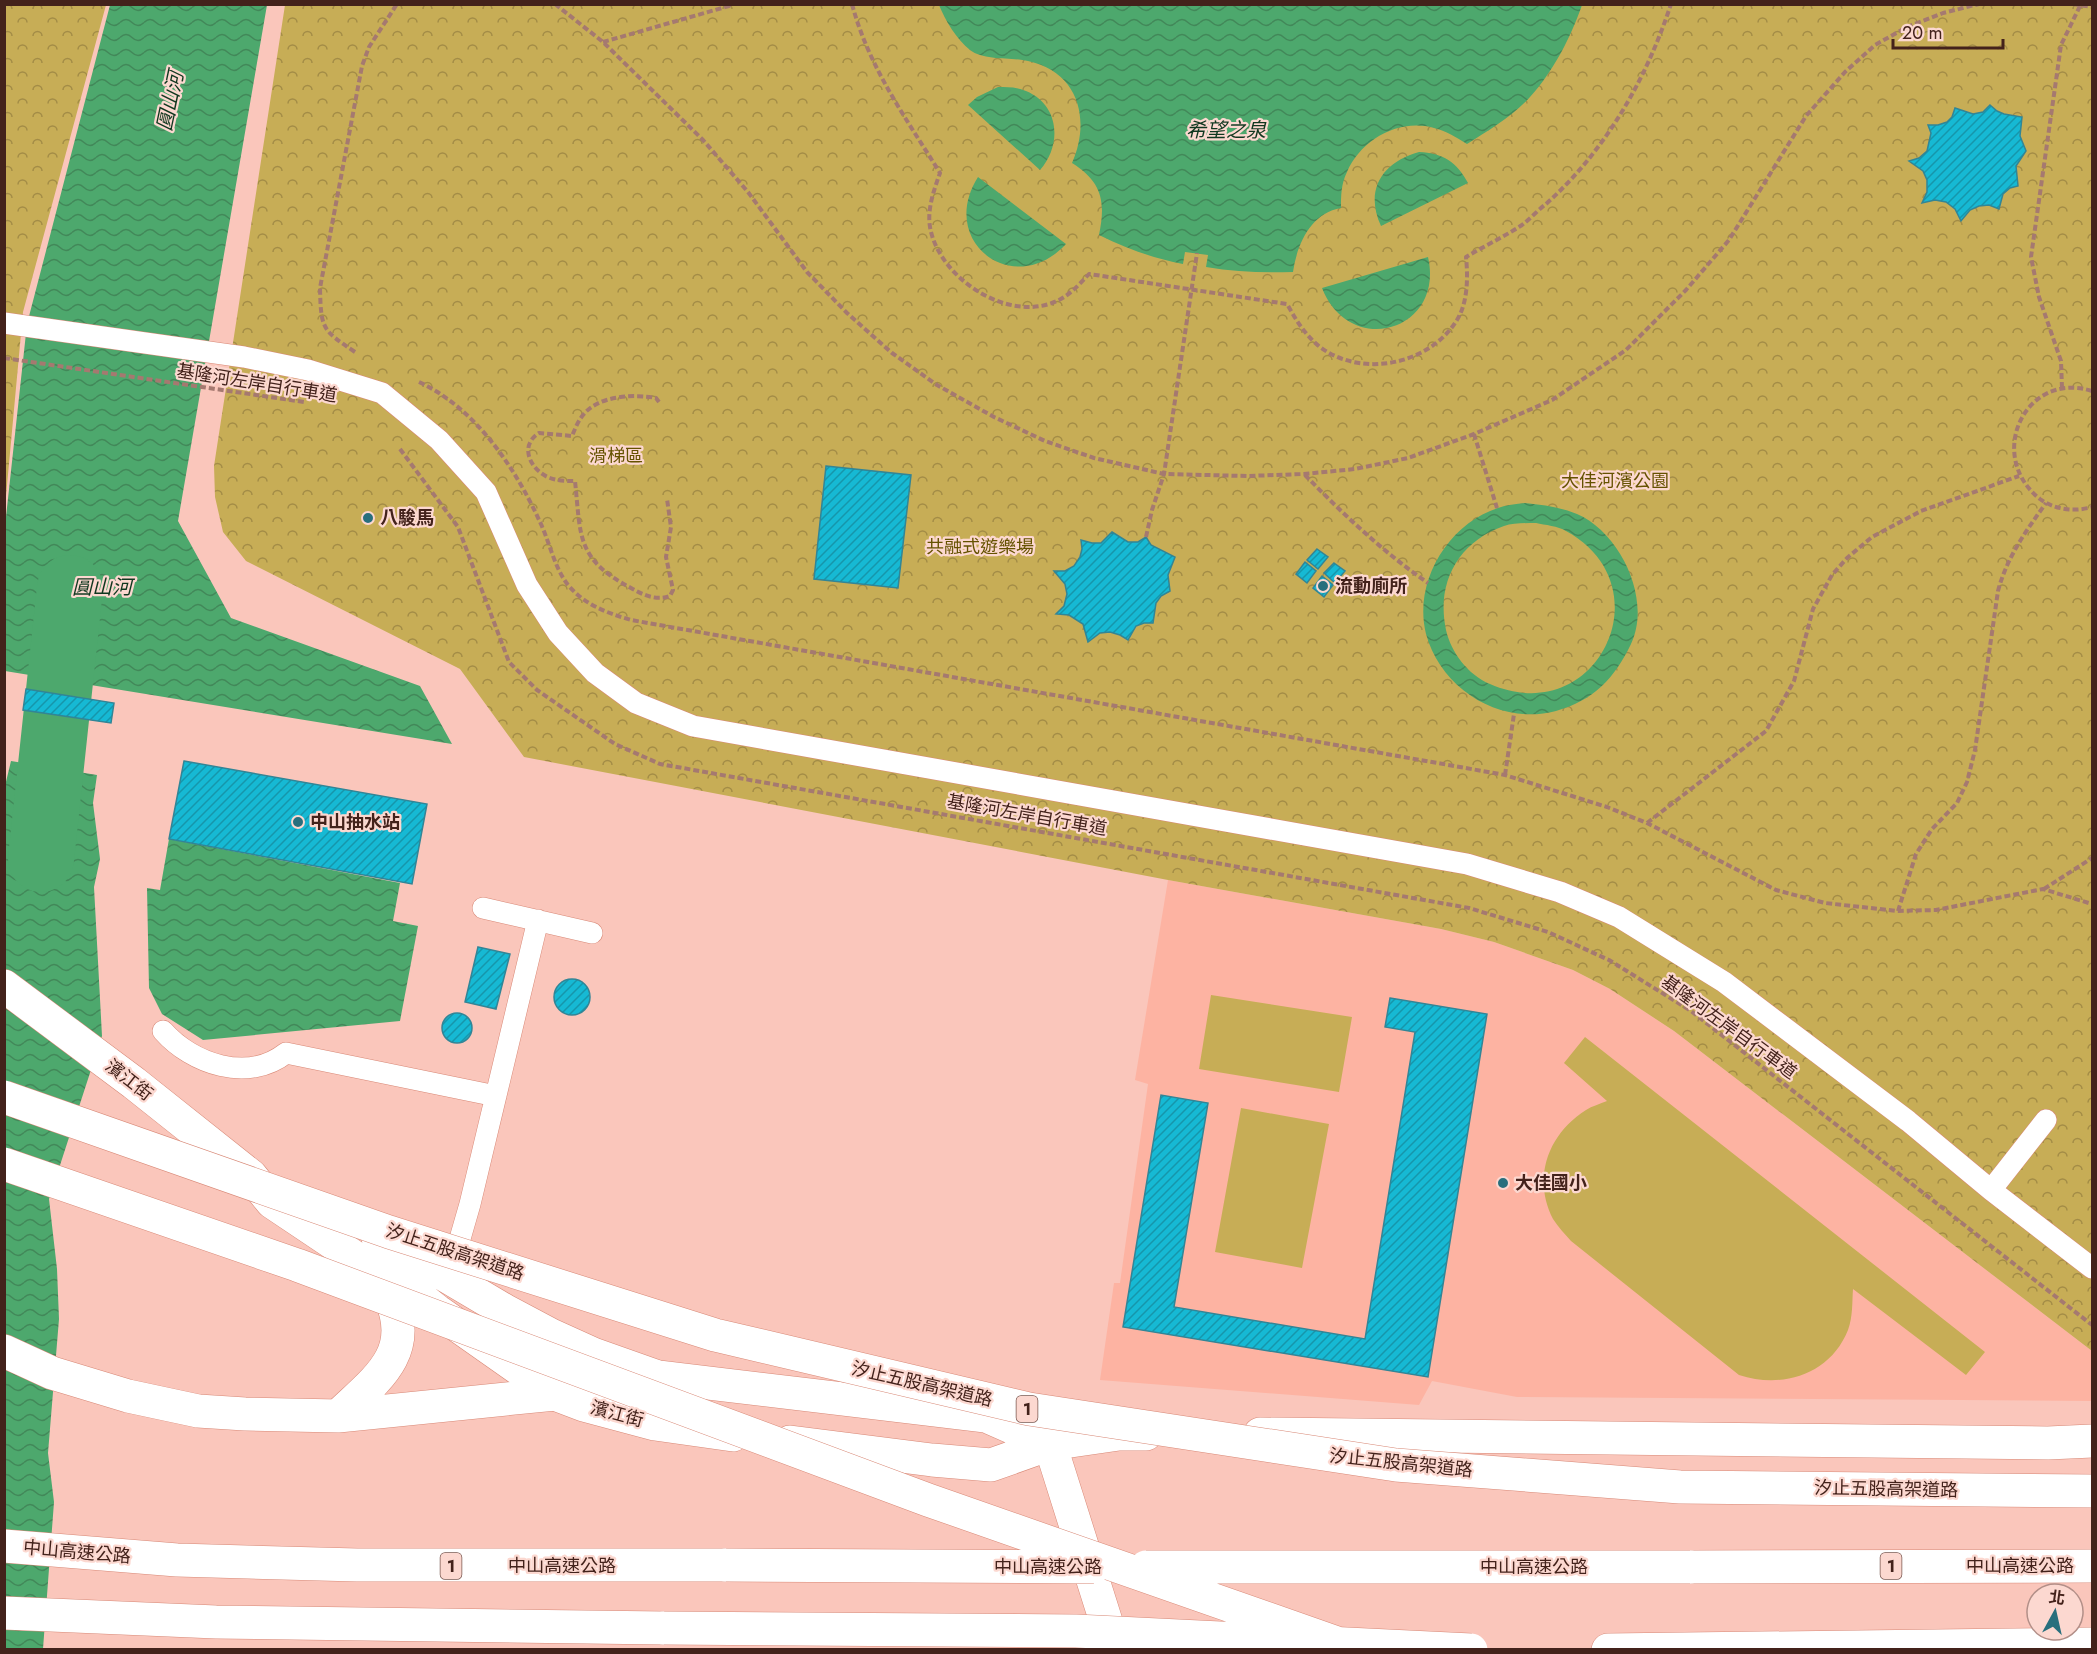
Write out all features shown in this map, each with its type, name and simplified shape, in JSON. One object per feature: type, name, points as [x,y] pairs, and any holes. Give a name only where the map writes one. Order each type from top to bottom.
[{"type":"main road","name":"濱江街","points":[[4,986],[134,1083],[250,1176],[272,1202],[375,1271],[404,1285],[555,1394],[584,1405],[655,1424],[991,1466],[1050,1444]]},
{"type":"main road","name":"汐止五股高架道路","points":[[4,1096],[389,1232],[715,1335],[1029,1409],[1396,1465],[1680,1487],[2092,1491]]},
{"type":"main road","points":[[4,1164],[297,1265],[917,1496],[1357,1650]]},
{"type":"main road","name":"濱江街","points":[[250,1176],[284,1184],[354,1221],[448,1278],[551,1335],[592,1354],[658,1377],[986,1416],[1050,1444]]},
{"type":"main road","points":[[338,1416],[388,1366],[397,1347],[399,1326],[391,1299],[375,1271]]},
{"type":"main road","points":[[4,1352],[52,1373],[129,1396],[198,1411],[245,1414],[338,1416],[555,1394],[658,1377]]},
{"type":"main road","points":[[1115,1650],[1050,1444],[1119,1434],[2048,1443],[2092,1441]]},
{"type":"main road","name":"中山高速公路","points":[[4,1546],[177,1560],[357,1565],[2092,1566]]},
{"type":"main road","points":[[4,1613],[216,1622],[1076,1631],[1471,1650]]},
{"type":"main road","points":[[1608,1650],[2092,1644]]},
{"type":"lane","points":[[7,323],[244,357],[308,370],[382,393],[439,441],[486,492],[527,585],[558,633],[595,673],[636,703],[693,726],[1467,864],[1560,892],[1619,917],[1724,982],[1908,1121],[1991,1190],[2092,1268]]},
{"type":"lane","points":[[483,908],[592,933]]},
{"type":"lane","points":[[448,1278],[470,1204],[538,920]]},
{"type":"lane","points":[[163,1030],[185,1051],[212,1063],[226,1066],[252,1067],[276,1060],[286,1053],[496,1096]]},
{"type":"lane","points":[[1991,1190],[2046,1120]]},
{"type":"path","points":[[361,356],[328,334],[321,311],[320,288],[362,66],[369,47],[397,4]]},
{"type":"path","points":[[555,4],[603,42],[703,140],[747,192],[807,273],[847,313],[892,353],[937,385],[994,417],[1045,441],[1094,458],[1164,474],[1247,477],[1355,469],[1408,458],[1474,434],[1552,400],[1626,350],[1686,290],[1729,240],[1806,116],[1845,72],[1875,45],[1907,27],[1943,13],[1979,4]]},
{"type":"path","points":[[603,42],[729,6],[728,4]]},
{"type":"path","points":[[852,4],[857,25],[882,81],[940,173],[930,205],[930,226],[935,245],[947,265],[963,282],[980,293],[1001,302],[1025,306],[1048,304],[1071,294],[1089,274],[1287,304],[1303,331],[1322,348],[1347,360],[1375,364],[1405,361],[1427,350],[1444,337],[1458,319],[1465,298],[1468,271],[1466,257],[1522,224],[1559,191],[1593,155],[1630,100],[1661,35],[1671,4]]},
{"type":"path","points":[[2073,4],[2092,7]]},
{"type":"path","points":[[2062,388],[2061,361],[2039,297],[2031,257],[2061,45],[2080,6]]},
{"type":"path","points":[[1146,537],[1164,474],[1197,253]]},
{"type":"path","name":"基隆河左岸自行車道","points":[[4,358],[305,402]]},
{"type":"path","points":[[415,381],[437,391],[467,416],[496,447],[522,486],[541,523],[556,564],[568,584],[586,602],[609,614],[1505,775],[1607,807],[1647,823],[1776,890],[1825,903],[1898,911],[1936,910],[2043,889],[2092,858]]},
{"type":"path","points":[[2092,391],[2082,388],[2062,388],[2045,394],[2030,406],[2019,421],[2013,440],[2013,458],[2019,476],[2030,491],[2046,503],[2064,510],[2084,510],[2092,507]]},
{"type":"path","points":[[659,402],[656,398],[635,396],[608,400],[584,414],[572,436],[539,433],[530,442],[527,450],[532,463],[543,475],[557,480],[575,481],[584,546],[592,560],[616,580],[636,592],[656,598],[670,596],[673,590],[666,557],[671,527],[667,499]]},
{"type":"path","points":[[1474,434],[1497,508]]},
{"type":"path","name":"基隆河左岸自行車道","points":[[392,442],[401,450],[458,527],[509,662],[537,690],[615,744],[660,764],[1469,908],[1548,932],[1609,960],[1691,1011],[2092,1325]]},
{"type":"path","points":[[1304,474],[1342,513],[1428,583]]},
{"type":"path","points":[[1647,823],[1767,731],[1794,681],[1813,609],[1832,575],[1847,558],[1872,537],[1921,512],[2019,476]]},
{"type":"path","points":[[1898,911],[1916,854],[1932,829],[1957,803],[1965,788],[1975,750],[1998,591],[2004,571],[2018,545],[2046,503]]},
{"type":"path","points":[[1505,775],[1514,714]]},
{"type":"path","points":[[2043,889],[2092,904]]},
{"type":"shaded area","name":"大佳國小","points":[[1168,880],[1441,929],[1494,942],[1573,970],[1610,989],[1674,1031],[2092,1351],[2092,1401],[1517,1397],[1432,1381],[1419,1405],[1100,1380],[1114,1283],[1120,1283],[1148,1084],[1135,1080]]},
{"type":"green space","points":[[5,5],[106,5],[23,312],[5,507]]},
{"type":"green space","name":"大佳河濱公園","points":[[285,5],[2092,5],[2092,1351],[1674,1031],[1610,989],[1573,970],[1494,942],[1441,929],[1168,880],[524,757],[460,669],[246,561],[223,532],[215,497],[214,466]]},
{"type":"green space","points":[[1211,995],[1352,1017],[1339,1092],[1199,1069]]},
{"type":"green space","points":[[1585,1037],[1985,1352],[1966,1375],[1853,1289],[1852,1314],[1848,1330],[1840,1345],[1817,1368],[1788,1379],[1755,1379],[1739,1375],[1571,1241],[1553,1219],[1547,1204],[1544,1173],[1553,1144],[1562,1131],[1586,1110],[1607,1101],[1564,1063]]},
{"type":"green space","points":[[1241,1108],[1329,1124],[1302,1268],[1215,1252]]},
{"type":"water","name":"圓山河","points":[[110,5],[267,5],[178,521],[231,618],[420,686],[452,744],[5,671],[5,526],[27,324]]},
{"type":"water","name":"希望之泉","points":[[939,5],[1582,5],[1567,42],[1554,65],[1530,97],[1516,111],[1467,144],[1443,131],[1420,126],[1394,129],[1371,141],[1361,150],[1347,172],[1342,186],[1341,208],[1321,216],[1307,231],[1298,251],[1293,272],[1271,272],[1206,267],[1208,255],[1185,252],[1183,264],[1172,262],[1120,245],[1099,235],[1102,212],[1096,185],[1090,177],[1072,163],[1078,147],[1080,115],[1069,87],[1059,76],[1045,67],[1028,61],[983,56],[970,50],[952,29]]},
{"type":"water","points":[[998,87],[1026,91],[1046,106],[1054,126],[1054,138],[1052,149],[1040,170],[968,105],[977,97]]},
{"type":"water","points":[[1419,152],[1435,154],[1448,160],[1459,169],[1468,183],[1381,226],[1376,213],[1375,200],[1380,179],[1395,163]]},
{"type":"water","points":[[978,177],[1066,244],[1046,260],[1025,266],[1004,265],[987,256],[974,242],[967,223],[968,201]]},
{"type":"water","points":[[1428,257],[1429,282],[1423,303],[1409,318],[1392,327],[1372,329],[1353,324],[1335,310],[1322,288]]},
{"type":"water","points":[[1525,503],[1577,514],[1593,523],[1607,536],[1619,552],[1628,570],[1635,589],[1638,608],[1637,627],[1631,644],[1610,678],[1581,701],[1556,711],[1535,714],[1514,713],[1494,708],[1476,699],[1459,686],[1434,654],[1426,634],[1423,614],[1430,576],[1438,558],[1450,541],[1480,516],[1501,507]],"holes":[[[1536,523],[1566,531],[1596,555],[1612,584],[1614,616],[1606,645],[1588,670],[1562,688],[1528,693],[1490,684],[1468,669],[1456,654],[1448,638],[1444,596],[1454,566],[1474,542],[1504,526]]]},
{"type":"water","points":[[11,761],[97,775],[93,803],[100,859],[94,887],[102,1036],[49,1199],[57,1269],[59,1319],[48,1453],[54,1502],[43,1649],[5,1650],[4,790]]},
{"type":"water","points":[[169,839],[400,883],[393,921],[418,926],[400,1021],[203,1040],[162,1014],[149,988],[147,888],[160,890]]},
{"type":"building","points":[[1990,105],[2004,114],[2022,117],[2020,136],[2026,151],[2016,166],[2018,186],[2010,188],[2003,194],[1999,209],[1989,205],[1979,206],[1970,210],[1961,221],[1955,209],[1946,202],[1935,200],[1922,203],[1927,192],[1927,180],[1923,171],[1909,161],[1919,158],[1927,151],[1931,133],[1928,125],[1947,122],[1952,117],[1955,108],[1973,114],[1983,112]]},
{"type":"building","points":[[826,466],[911,475],[898,588],[814,579]]},
{"type":"building","points":[[1112,532],[1128,542],[1138,542],[1146,537],[1151,545],[1175,557],[1168,575],[1170,591],[1161,596],[1156,603],[1153,623],[1136,626],[1128,640],[1110,632],[1100,633],[1088,642],[1083,624],[1069,615],[1056,614],[1064,606],[1067,594],[1065,584],[1054,571],[1065,571],[1074,566],[1080,557],[1081,540],[1101,543]]},
{"type":"building","name":"流動廁所","points":[[1317,549],[1328,557],[1318,569],[1307,560]]},
{"type":"building","name":"流動廁所","points":[[1305,562],[1316,571],[1307,583],[1296,574]]},
{"type":"building","name":"流動廁所","points":[[1334,563],[1345,571],[1335,583],[1324,573]]},
{"type":"building","name":"流動廁所","points":[[1322,576],[1333,585],[1324,597],[1313,588]]},
{"type":"building","points":[[26,689],[114,703],[111,723],[23,710]]},
{"type":"building","name":"中山抽水站","points":[[184,761],[427,804],[412,884],[169,839]]},
{"type":"building","points":[[478,947],[510,954],[496,1009],[465,1002]]},
{"type":"building","points":[[572,979],[585,984],[590,997],[585,1010],[572,1015],[559,1010],[554,997],[559,984]]},
{"type":"building","points":[[1390,998],[1487,1014],[1428,1377],[1123,1327],[1161,1095],[1208,1103],[1174,1307],[1365,1339],[1415,1032],[1385,1027]]},
{"type":"building","points":[[457,1013],[467,1018],[472,1028],[467,1038],[457,1043],[447,1038],[442,1028],[447,1018]]},
{"type":"waterway","name":"圓山河","points":[[41,859],[70,588]]},
{"type":"place","name":"八駿馬","points":[[368,518]]},
{"type":"place","name":"流動廁所","points":[[1323,586]]},
{"type":"place","name":"中山抽水站","points":[[298,822]]},
{"type":"place","name":"大佳國小","points":[[1503,1183]]},
{"type":"park label","name":"滑梯區","points":[[616,456]]},
{"type":"park label","name":"共融式遊樂場","points":[[980,547]]}]
